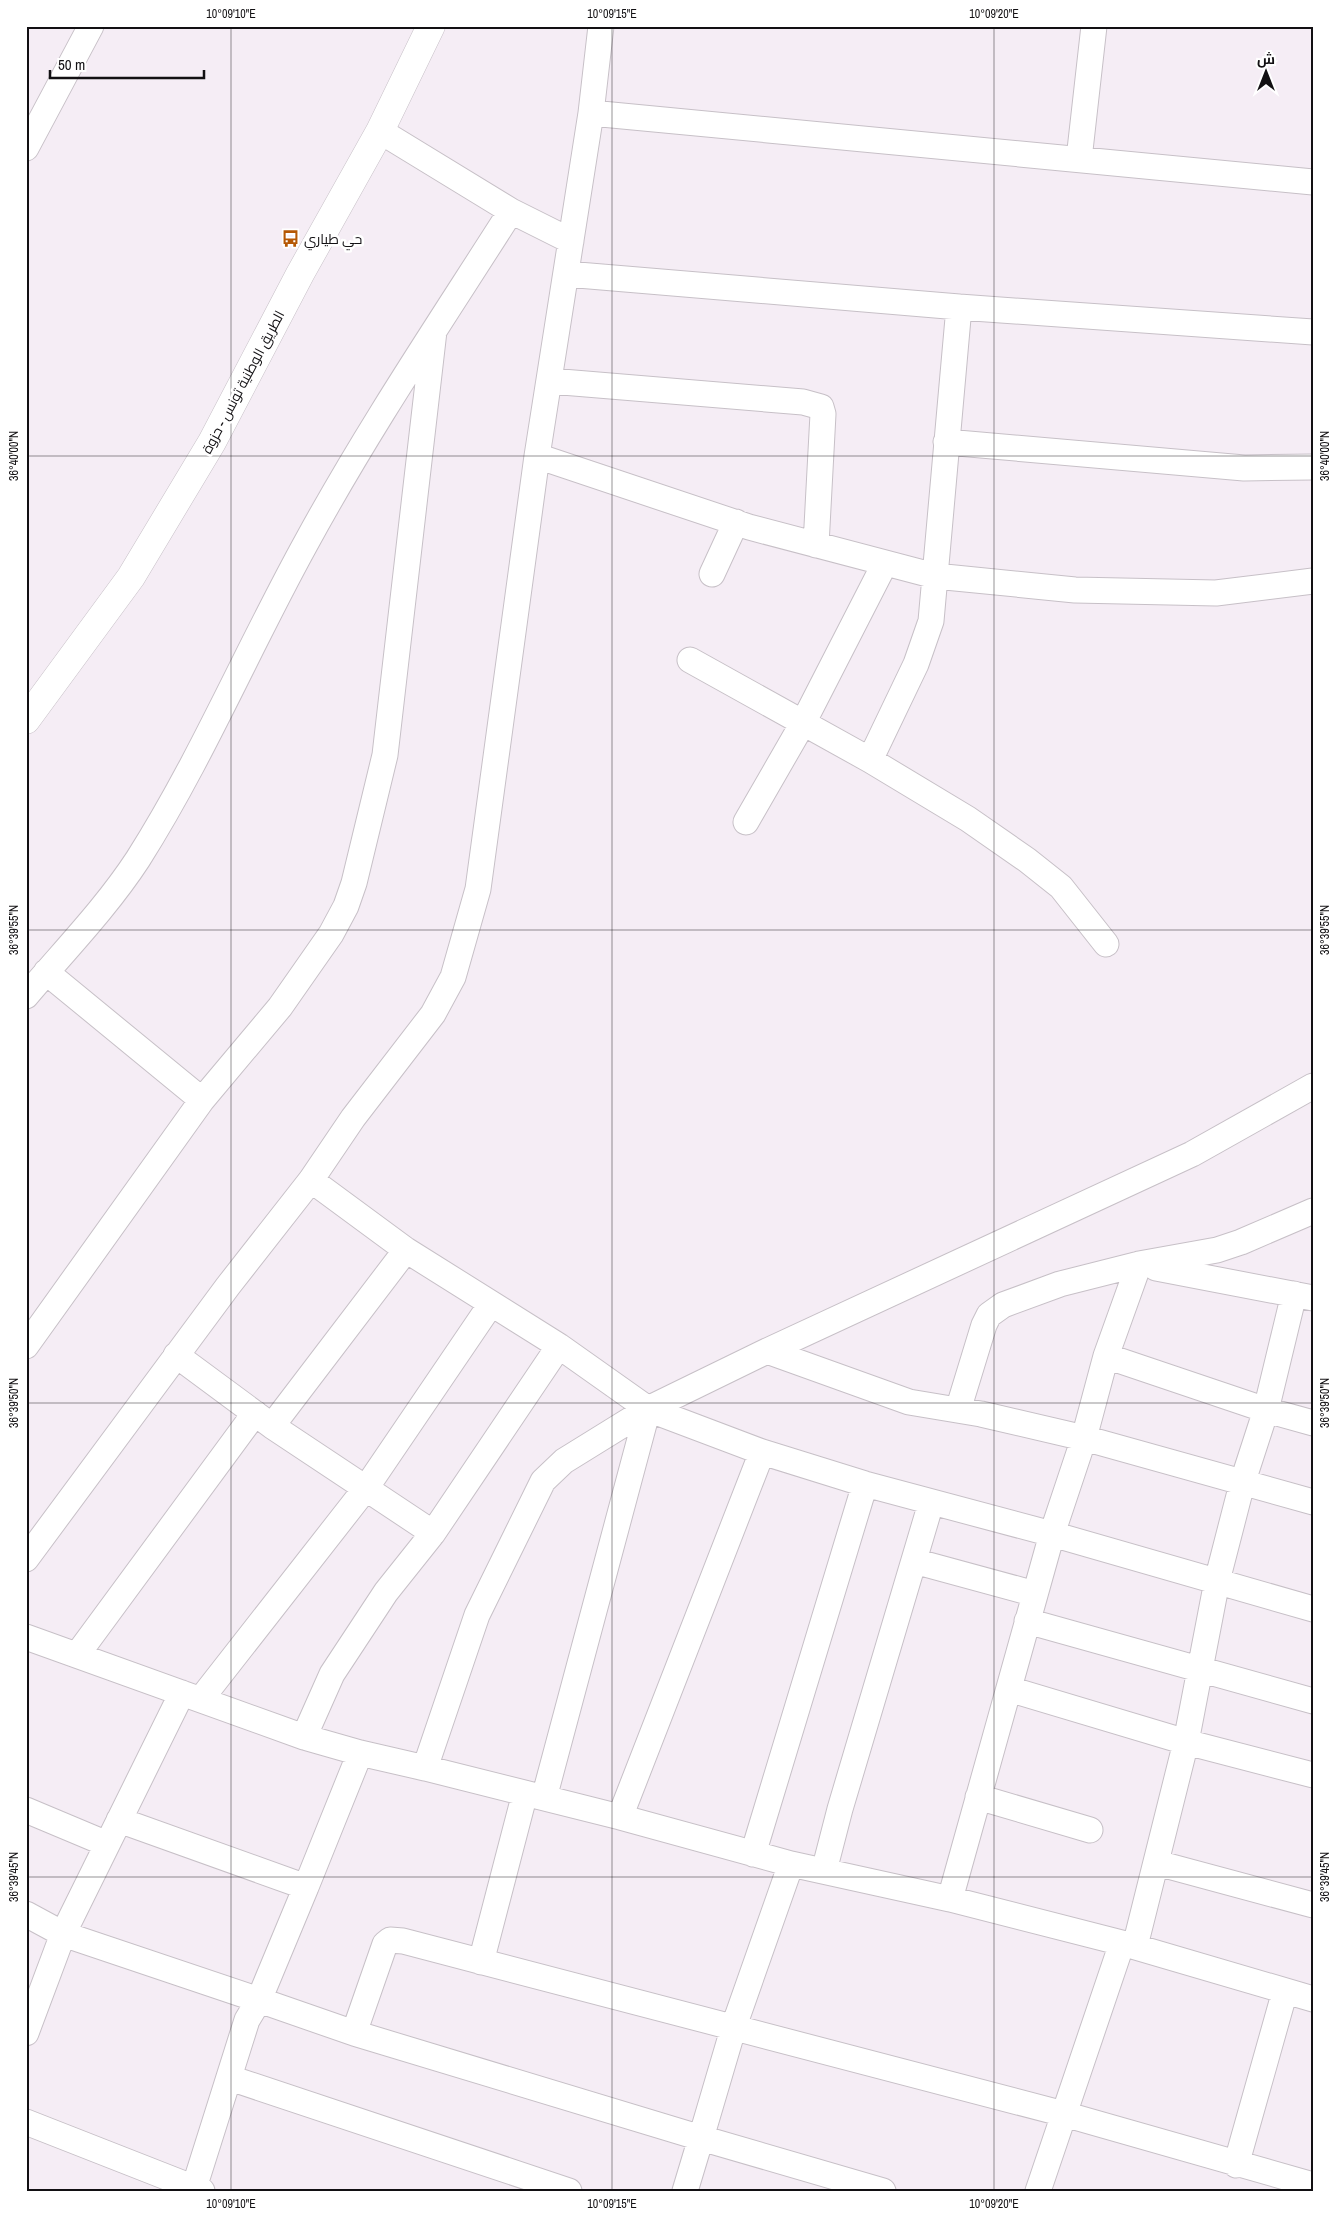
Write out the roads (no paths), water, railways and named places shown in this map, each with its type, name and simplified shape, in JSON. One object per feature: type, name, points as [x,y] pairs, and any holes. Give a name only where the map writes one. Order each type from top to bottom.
[{"type":"main road","name":"الطريق الوطنية تونس - حزوة","points":[[26,720],[131,577],[212,442],[300,274],[380,131],[431,26]]},
{"type":"street","points":[[26,148],[92,26]]},
{"type":"street","points":[[26,1559],[176,1355],[311,1180],[353,1118],[433,1014],[452,978],[478,889],[537,456],[591,113],[601,26]]},
{"type":"street","points":[[1079,159],[1094,26]]},
{"type":"street","points":[[591,113],[1313,182]]},
{"type":"street","points":[[380,131],[511,211],[571,242]]},
{"type":"street","points":[[26,996],[101,908],[137,860],[197,758],[305,544],[373,426],[511,211]]},
{"type":"street","points":[[566,274],[960,307],[1313,332]]},
{"type":"street","points":[[870,760],[919,655],[931,621],[946,442],[960,307]]},
{"type":"street","points":[[30,1333],[202,1100],[280,1007],[331,934],[346,906],[354,883],[386,755],[434,331]]},
{"type":"street","points":[[550,381],[803,402],[821,407],[823,414],[816,545]]},
{"type":"street","points":[[946,442],[1244,468],[1313,467]]},
{"type":"street","points":[[537,456],[736,522],[935,576],[1075,590],[1216,593],[1313,581]]},
{"type":"street","points":[[712,574],[736,522]]},
{"type":"street","points":[[746,822],[803,723],[885,563]]},
{"type":"street","points":[[690,660],[870,760],[968,819],[1061,887],[1106,944]]},
{"type":"street","points":[[46,972],[202,1100]]},
{"type":"street","points":[[425,1768],[477,1615],[543,1481],[564,1461],[648,1409],[767,1351],[1192,1154],[1313,1086]]},
{"type":"street","points":[[311,1180],[406,1250],[559,1346],[648,1409],[762,1452],[865,1484],[1052,1534],[1313,1610]]},
{"type":"street","points":[[958,1410],[989,1315],[1003,1304],[1060,1284],[1139,1264],[1218,1250],[1310,1214]]},
{"type":"street","points":[[77,1655],[264,1420],[406,1250]]},
{"type":"street","points":[[1038,2191],[1064,2114],[1129,1945],[1157,1863],[1186,1742],[1217,1582],[1242,1484],[1304,1296],[1139,1264]]},
{"type":"street","points":[[950,1899],[1052,1534],[1084,1438],[1106,1356],[1139,1264]]},
{"type":"street","points":[[26,2033],[64,1934],[107,1844],[191,1696],[366,1488],[491,1304]]},
{"type":"street","points":[[304,1737],[332,1674],[386,1592],[433,1533],[559,1346]]},
{"type":"street","points":[[767,1351],[909,1402],[958,1410],[1084,1438],[1242,1484],[1313,1502]]},
{"type":"street","points":[[176,1355],[264,1420],[433,1533]]},
{"type":"street","points":[[1106,1356],[1266,1410],[1313,1423]]},
{"type":"street","points":[[481,1962],[534,1796],[648,1409]]},
{"type":"street","points":[[620,1817],[762,1452]]},
{"type":"street","points":[[753,1854],[865,1484]]},
{"type":"street","points":[[824,1871],[840,1809],[931,1503]]},
{"type":"street","points":[[914,1561],[1035,1594]]},
{"type":"street","points":[[1027,1621],[1313,1701]]},
{"type":"street","points":[[26,1637],[304,1737],[360,1753],[620,1817],[791,1864],[950,1899],[1129,1945],[1313,2000]]},
{"type":"street","points":[[1009,1689],[1186,1742],[1313,1775]]},
{"type":"street","points":[[26,2122],[198,2190],[247,2020],[259,2000],[360,1753]]},
{"type":"street","points":[[978,1797],[1090,1830]]},
{"type":"street","points":[[26,1810],[107,1844]]},
{"type":"street","points":[[119,1820],[306,1887]]},
{"type":"street","points":[[1157,1863],[1313,1905]]},
{"type":"street","points":[[686,2191],[734,2026],[791,1864]]},
{"type":"street","points":[[26,1914],[64,1934],[354,2033],[883,2191]]},
{"type":"street","points":[[354,2033],[380,1953],[390,1940],[403,1941],[734,2026],[1064,2114],[1236,2165],[1313,2185]]},
{"type":"street","points":[[1236,2165],[1285,1991]]},
{"type":"street","points":[[230,2078],[569,2191]]},
{"type":"place","name":"حي طياري","points":[[290,239]]}]
